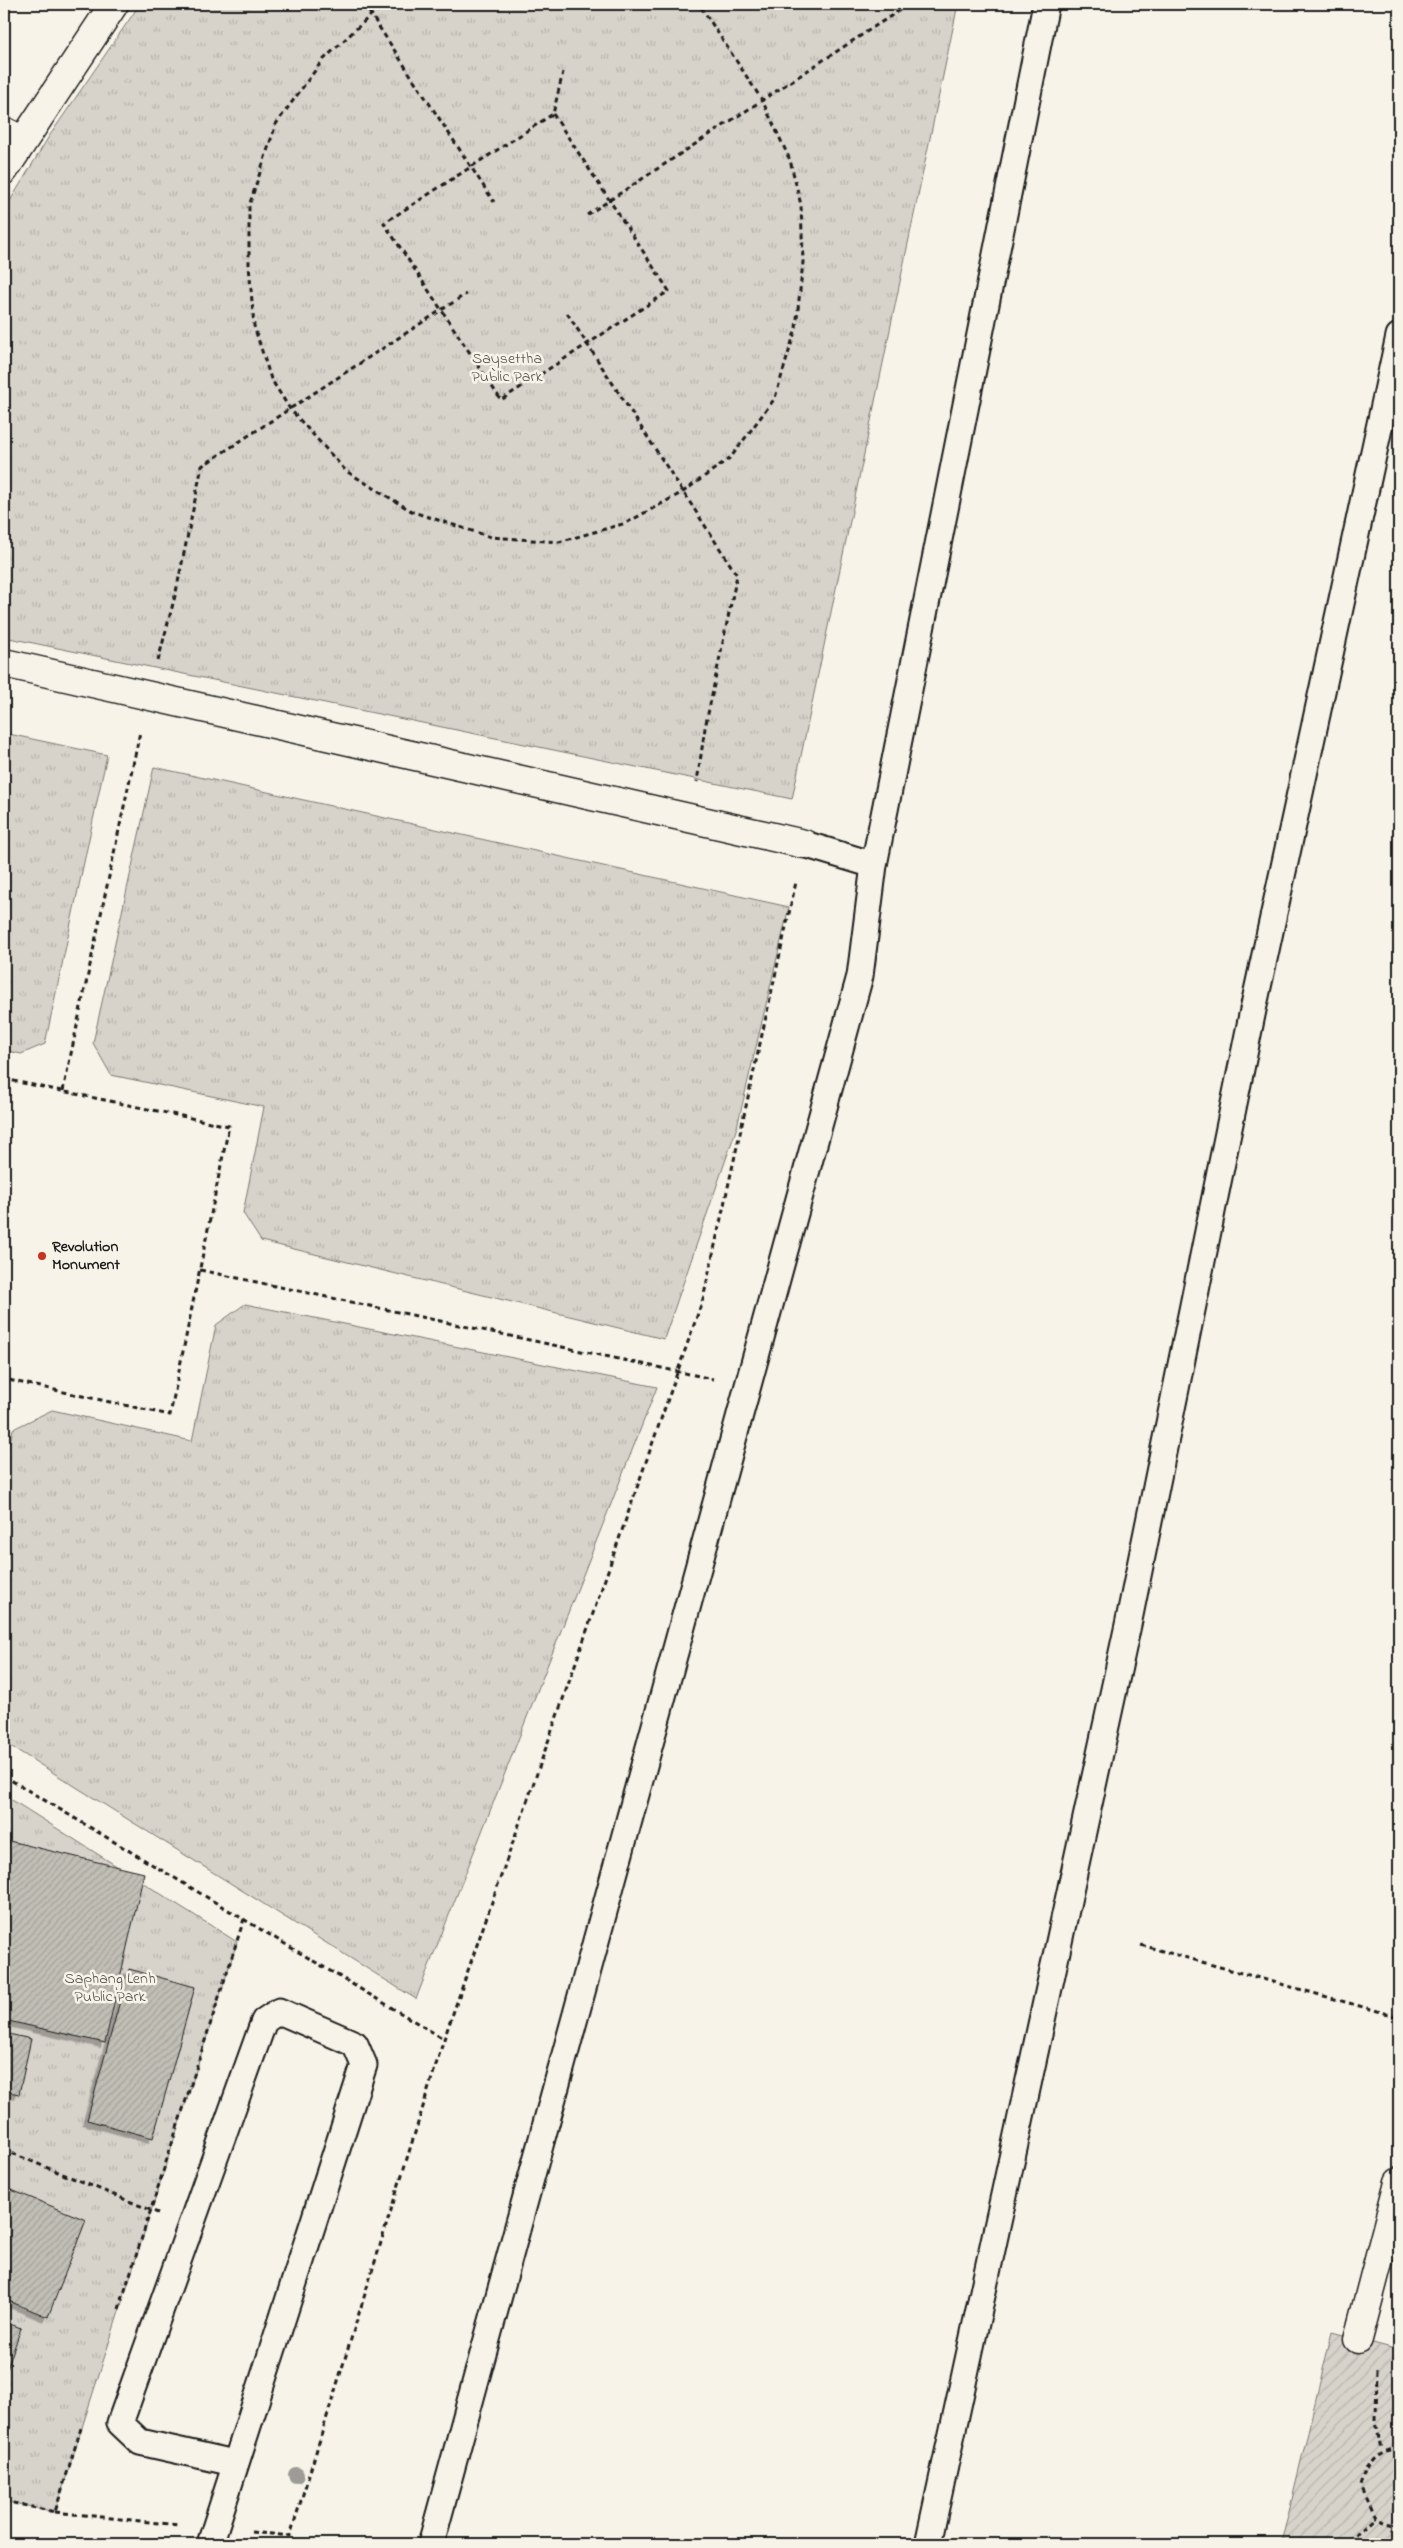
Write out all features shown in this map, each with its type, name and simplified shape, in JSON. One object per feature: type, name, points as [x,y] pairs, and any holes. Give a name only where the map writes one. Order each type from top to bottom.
[{"type":"street","points":[[4,170],[13,136],[114,4]]},
{"type":"street","points":[[4,664],[804,844]]},
{"type":"street","points":[[1358,2339],[1399,2182]]},
{"type":"lane","points":[[431,2544],[860,976],[874,865],[1046,4]]},
{"type":"lane","points":[[928,2544],[1128,1625],[1253,1010],[1399,336]]},
{"type":"lane","points":[[804,844],[874,865]]},
{"type":"lane","points":[[212,2536],[364,2065],[355,2044],[278,2011],[264,2021],[120,2423],[140,2442],[234,2464]]},
{"type":"path","points":[[364,4],[494,202]]},
{"type":"path","points":[[388,4],[371,15],[322,61],[276,124],[249,206],[249,265],[254,326],[271,378],[290,409],[346,471],[413,512],[491,537],[559,542],[626,523],[683,492],[731,457],[775,398],[796,328],[802,262],[801,205],[790,160],[762,100],[699,4]]},
{"type":"path","points":[[587,215],[909,4]]},
{"type":"path","points":[[553,114],[669,291],[501,400],[384,223],[553,114],[564,72]]},
{"type":"path","points":[[161,649],[202,466],[466,294]]},
{"type":"path","points":[[567,313],[736,575],[697,775]]},
{"type":"path","points":[[63,1091],[148,696]]},
{"type":"path","points":[[4,2501],[54,2512],[212,2536],[290,2536],[444,2039],[703,1299],[804,844]]},
{"type":"path","points":[[4,1079],[229,1126],[170,1414],[4,1379]]},
{"type":"path","points":[[200,1270],[678,1370],[748,1387]]},
{"type":"path","points":[[4,1776],[444,2039]]},
{"type":"path","points":[[118,2314],[244,1920]]},
{"type":"path","points":[[1141,1945],[1399,2017]]},
{"type":"path","points":[[4,2150],[150,2211],[191,2224]]},
{"type":"path","points":[[1377,2366],[1376,2420],[1381,2450]]},
{"type":"path","points":[[54,2512],[84,2418]]},
{"type":"path","points":[[1399,2448],[1381,2450],[1366,2468],[1360,2486],[1375,2518],[1399,2526]]},
{"type":"path","points":[[1352,2544],[1357,2534],[1375,2518]]},
{"type":"green space","name":"Saysettha Public Park","points":[[140,4],[958,4],[792,799],[4,637],[4,211],[48,138]]},
{"type":"green space","points":[[4,733],[107,755],[45,1044],[21,1054],[4,1050]]},
{"type":"green space","points":[[154,767],[789,907],[737,1127],[664,1339],[261,1241],[243,1213],[264,1107],[111,1075],[93,1043]]},
{"type":"green space","points":[[245,1304],[657,1387],[416,1999],[4,1742],[4,1469],[13,1429],[52,1410],[192,1441],[216,1325]]},
{"type":"green space","name":"Saphang Lenh Public Park","points":[[4,1795],[237,1942],[55,2512],[4,2501]]},
{"type":"green space","points":[[1332,2332],[1399,2350],[1399,2544],[1281,2544]]},
{"type":"building","points":[[9,1841],[144,1873],[105,2043],[4,2020],[4,1862]]},
{"type":"building","points":[[129,1969],[195,1987],[153,2138],[87,2120]]},
{"type":"building","points":[[4,2033],[31,2039],[19,2094],[4,2091]]},
{"type":"building","points":[[4,2187],[86,2220],[48,2317],[4,2299]]},
{"type":"building","points":[[4,2322],[21,2328],[4,2378]]},
{"type":"place","name":"Revolution Monument","points":[[42,1256]]}]
